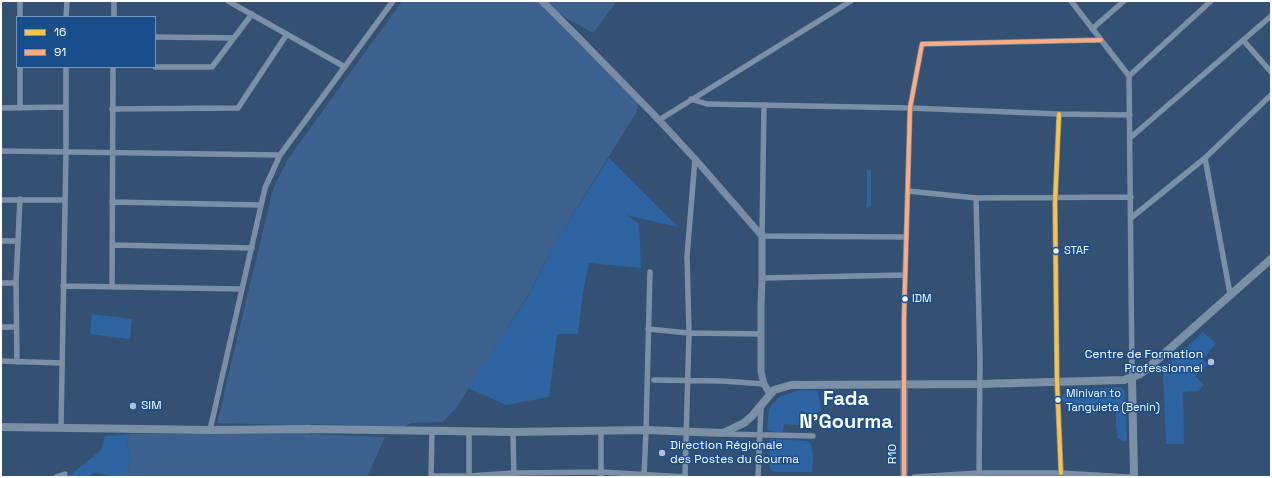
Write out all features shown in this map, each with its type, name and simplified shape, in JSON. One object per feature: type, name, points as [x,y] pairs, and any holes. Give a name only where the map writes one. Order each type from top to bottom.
[{"type":"highway","points":[[1,428],[210,430],[310,429],[432,432],[646,430],[723,434],[744,423],[761,406],[770,394],[780,388],[791,385],[980,384],[1057,381],[1116,381],[1132,378],[1148,368],[1271,259]]},
{"type":"highway","points":[[1132,378],[1134,477]]},
{"type":"main road","points":[[542,1],[659,120],[762,236],[761,371],[764,384],[770,394]]},
{"type":"main road","name":"R10","points":[[904,384],[904,477]]},
{"type":"street","points":[[20,1],[20,16]]},
{"type":"street","points":[[66,1],[66,16]]},
{"type":"street","points":[[114,1],[114,16]]},
{"type":"street","points":[[228,1],[345,67]]},
{"type":"street","points":[[210,430],[265,188],[280,155],[393,1]]},
{"type":"street","points":[[659,120],[851,1]]},
{"type":"street","points":[[1071,1],[1129,76],[1132,378]]},
{"type":"street","points":[[1092,29],[1124,1]]},
{"type":"street","points":[[1129,76],[1210,1]]},
{"type":"street","points":[[156,67],[212,67],[252,14]]},
{"type":"street","points":[[1130,138],[1271,16]]},
{"type":"street","points":[[112,109],[238,108],[287,34]]},
{"type":"street","points":[[156,37],[234,38]]},
{"type":"street","points":[[904,384],[910,108],[922,44],[1101,40]]},
{"type":"street","points":[[1243,40],[1271,72]]},
{"type":"street","points":[[20,68],[20,108]]},
{"type":"street","points":[[61,428],[66,68]]},
{"type":"street","points":[[112,287],[113,68]]},
{"type":"street","points":[[1131,218],[1204,158],[1271,95]]},
{"type":"street","points":[[692,99],[707,104],[910,108],[1059,114],[1130,115]]},
{"type":"street","points":[[764,105],[762,236],[906,237]]},
{"type":"street","points":[[1,108],[66,107]]},
{"type":"street","points":[[1059,114],[1056,197],[1057,381],[1061,473]]},
{"type":"street","points":[[1,151],[280,155]]},
{"type":"street","points":[[1204,158],[1230,294]]},
{"type":"street","points":[[432,432],[431,476],[601,474],[686,477],[689,333],[687,256],[695,159]]},
{"type":"street","points":[[908,191],[976,198],[1131,197]]},
{"type":"street","points":[[976,198],[980,384],[979,475]]},
{"type":"street","points":[[16,362],[16,283],[20,199]]},
{"type":"street","points":[[1,200],[65,200]]},
{"type":"street","points":[[112,202],[261,205]]},
{"type":"street","points":[[1,241],[18,242]]},
{"type":"street","points":[[112,245],[252,248]]},
{"type":"street","points":[[644,475],[650,272]]},
{"type":"street","points":[[762,278],[906,275]]},
{"type":"street","points":[[1,283],[16,283]]},
{"type":"street","points":[[64,286],[242,289]]},
{"type":"street","points":[[1,327],[16,327]]},
{"type":"street","points":[[648,329],[689,333],[761,334]]},
{"type":"street","points":[[1,361],[62,363]]},
{"type":"street","points":[[654,380],[722,381],[764,384]]},
{"type":"street","points":[[758,477],[761,406]]},
{"type":"street","points":[[601,431],[601,474]]},
{"type":"street","points":[[469,432],[469,476]]},
{"type":"street","points":[[513,432],[514,475]]},
{"type":"street","points":[[723,434],[813,436]]},
{"type":"street","points":[[914,477],[1061,473],[1128,477]]},
{"type":"street","points":[[56,477],[65,474]]},
{"type":"shaded area","points":[[402,1],[617,1],[593,33],[552,10],[639,100],[636,113],[555,243],[529,294],[456,408],[443,422],[411,423],[403,427],[311,424],[310,434],[385,437],[367,477],[119,477],[126,474],[131,459],[127,444],[129,434],[286,433],[287,425],[217,423],[273,189],[288,159]]},
{"type":"shaded area","points":[[609,158],[678,227],[626,215],[639,224],[641,268],[589,263],[583,292],[578,334],[557,334],[549,397],[506,405],[468,388],[529,295],[555,243]]},
{"type":"shaded area","points":[[867,170],[871,170],[871,206],[867,208]]},
{"type":"shaded area","points":[[92,314],[132,319],[130,339],[90,334]]},
{"type":"shaded area","points":[[1203,332],[1216,343],[1203,359],[1207,365],[1195,376],[1204,385],[1198,391],[1183,392],[1184,444],[1166,444],[1163,369]]},
{"type":"shaded area","points":[[1121,387],[1125,391],[1127,440],[1124,442],[1118,438],[1116,426],[1116,404],[1064,405],[1062,398],[1065,391]]},
{"type":"shaded area","points":[[802,390],[818,391],[821,411],[811,415],[801,411],[803,419],[798,425],[784,424],[783,433],[767,430],[769,409],[780,396]]},
{"type":"shaded area","points":[[129,434],[127,444],[131,459],[126,474],[119,477],[111,477],[100,473],[93,473],[89,477],[68,477],[101,450],[105,436]]},
{"type":"shaded area","points":[[770,439],[807,441],[811,445],[813,454],[812,472],[775,472],[770,469]]},
{"type":"transit line","name":"91","points":[[904,477],[904,319],[910,108],[922,44],[1101,40]]},
{"type":"transit line","name":"16","points":[[1059,114],[1055,204],[1057,381],[1061,473]]},
{"type":"place","name":"STAF","points":[[1056,251]]},
{"type":"place","name":"IDM","points":[[905,299]]},
{"type":"place","name":"Centre de Formation Professionnel","points":[[1211,362]]},
{"type":"place","name":"Minivan to Tanguieta (Benin)","points":[[1058,400]]},
{"type":"place","name":"SIM","points":[[133,406]]},
{"type":"place","name":"Direction Régionale des Postes du Gourma","points":[[662,453]]},
{"type":"district","name":"Fada N'Gourma","points":[[846,412]]}]
